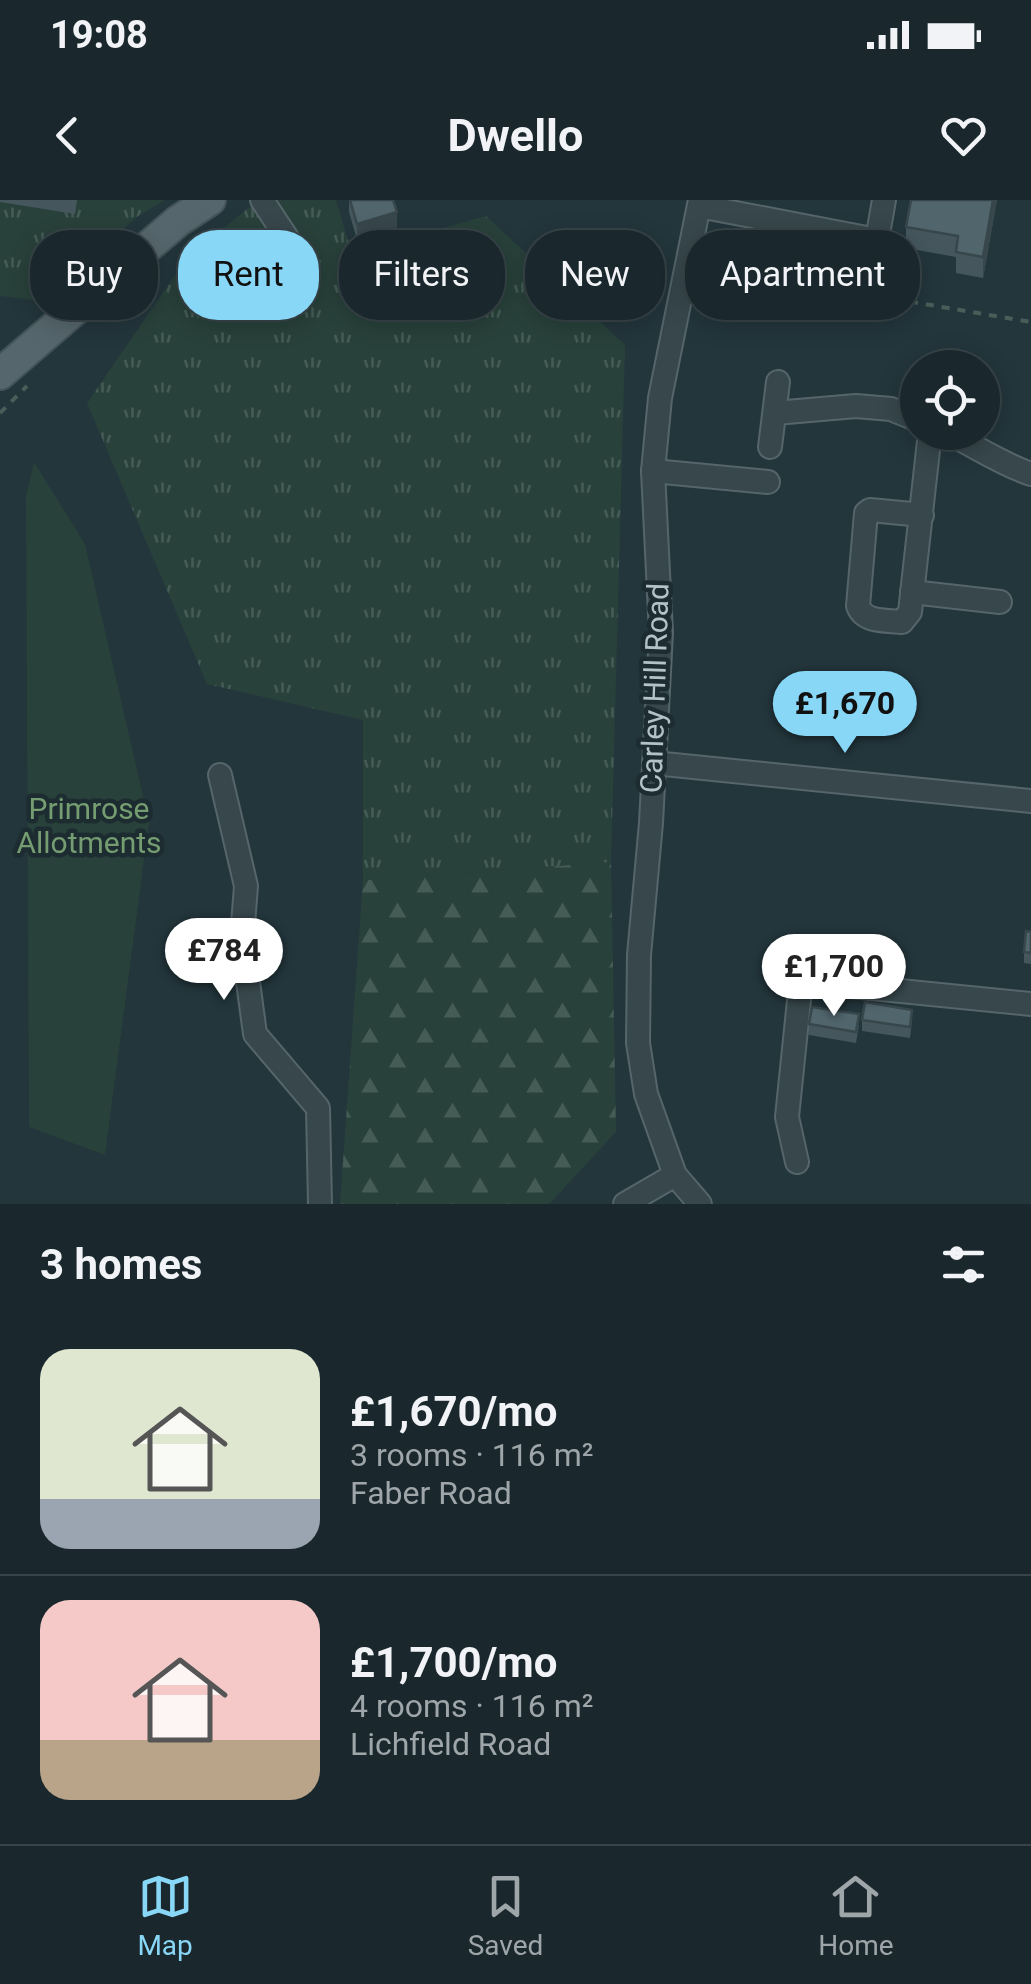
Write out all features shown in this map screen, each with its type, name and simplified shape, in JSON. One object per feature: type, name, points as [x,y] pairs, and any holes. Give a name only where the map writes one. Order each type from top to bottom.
[{"type":"main road","points":[[0,374],[178,221],[210,200]]},
{"type":"street","points":[[262,200],[282,230]]},
{"type":"street","points":[[700,203],[877,240],[884,200]]},
{"type":"street","name":"Carley Hill Road","points":[[695,230],[700,203]]},
{"type":"street","name":"Carley Hill Road","points":[[685,278],[660,398],[653,471],[661,633],[639,955],[638,1043],[646,1094],[676,1175],[700,1204]]},
{"type":"street","points":[[770,447],[778,382]]},
{"type":"street","points":[[774,412],[856,406],[900,413]]},
{"type":"street","points":[[922,515],[870,510],[866,513],[858,606],[866,618],[902,622],[910,612],[922,515],[928,450]]},
{"type":"street","points":[[983,450],[1031,474]]},
{"type":"street","points":[[653,471],[768,482]]},
{"type":"street","points":[[912,592],[1000,602]]},
{"type":"street","points":[[654,763],[1031,801]]},
{"type":"street","points":[[220,776],[246,886],[242,937],[255,1034],[318,1108],[320,1204]]},
{"type":"street","points":[[797,1162],[788,1117],[801,982],[1031,1004]]},
{"type":"street","points":[[625,1204],[676,1175]]},
{"type":"path","points":[[920,303],[1031,322]]},
{"type":"green space","points":[[0,200],[165,200],[122,230],[30,230],[30,300],[0,296]]},
{"type":"green space","points":[[258,200],[336,200],[345,230],[339,230],[339,320],[505,320],[505,234],[525,252],[525,320],[598,320],[625,345],[611,862],[363,880],[363,720],[207,684],[87,403],[144,320],[158,320],[158,300],[178,271],[178,320],[319,320],[319,230],[221,230]]},
{"type":"green space","points":[[486,216],[501,230],[437,230]]},
{"type":"green space","name":"Primrose Allotments","points":[[34,462],[85,544],[149,822],[105,1155],[29,1127],[26,496]]},
{"type":"green space","points":[[611,862],[616,1132],[549,1204],[340,1204],[363,880]]},
{"type":"building","points":[[350,200],[393,200],[397,212],[357,224]]},
{"type":"building","points":[[911,200],[993,200],[983,257],[956,252],[958,236],[906,227]]},
{"type":"building","points":[[1026,931],[1031,932],[1031,953],[1024,952]]},
{"type":"building","points":[[865,1002],[912,1010],[910,1027],[862,1020]]},
{"type":"building","points":[[812,1007],[859,1014],[856,1032],[809,1024]]}]
